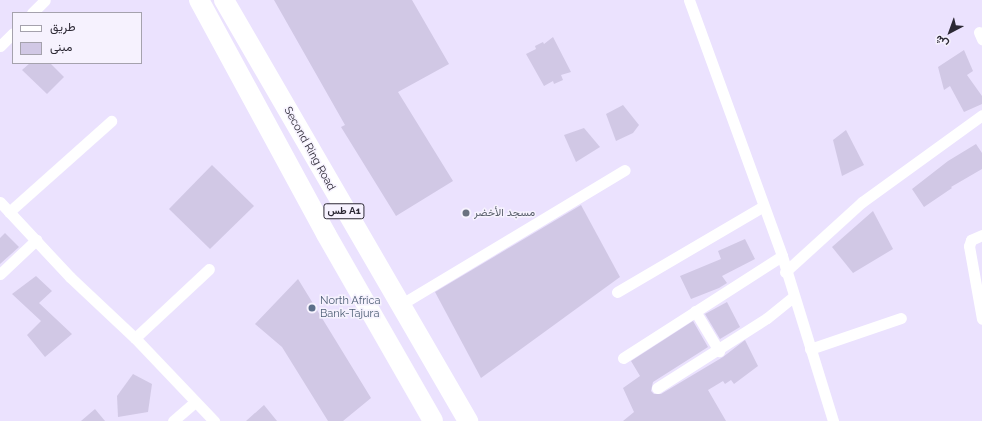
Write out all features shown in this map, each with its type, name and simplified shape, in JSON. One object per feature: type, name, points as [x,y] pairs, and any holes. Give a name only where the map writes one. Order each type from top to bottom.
[{"type":"highway","name":"طس A1","points":[[199,0],[326,234],[434,421]]},
{"type":"highway","name":"Second Ring Road","points":[[224,0],[353,226],[468,421]]},
{"type":"highway","points":[[295,177],[308,176],[319,165]]},
{"type":"highway","points":[[326,234],[331,227],[339,222],[353,226]]},
{"type":"street","points":[[33,12],[45,0]]},
{"type":"street","points":[[689,0],[762,208],[782,256],[785,272],[834,421]]},
{"type":"street","points":[[0,46],[12,34]]},
{"type":"street","points":[[785,272],[862,202],[982,115]]},
{"type":"street","points":[[9,212],[111,121]]},
{"type":"street","points":[[400,305],[625,170]]},
{"type":"street","points":[[0,202],[70,277],[135,338],[214,421]]},
{"type":"street","points":[[617,292],[762,208]]},
{"type":"street","points":[[982,235],[971,240],[969,246],[982,319]]},
{"type":"street","points":[[0,274],[36,240]]},
{"type":"street","points":[[623,358],[782,256]]},
{"type":"street","points":[[135,338],[209,269]]},
{"type":"street","points":[[657,388],[719,351],[767,318],[793,297]]},
{"type":"street","points":[[695,311],[719,351]]},
{"type":"street","points":[[810,349],[901,318]]},
{"type":"street","points":[[173,421],[195,402]]},
{"type":"building","points":[[274,0],[412,0],[449,64],[398,92],[453,181],[396,216],[341,127],[345,125]]},
{"type":"building","points":[[553,37],[571,72],[561,75],[563,80],[554,84],[553,81],[544,86],[526,54],[536,49],[535,46],[543,42],[544,44]]},
{"type":"building","points":[[964,50],[973,71],[967,75],[982,96],[982,104],[964,112],[950,86],[944,90],[938,67]]},
{"type":"building","points":[[29,64],[51,64],[64,77],[47,94],[22,70]]},
{"type":"building","points":[[623,105],[639,125],[633,133],[616,141],[606,114]]},
{"type":"building","points":[[584,128],[600,147],[576,162],[564,135]]},
{"type":"building","points":[[846,130],[864,165],[842,176],[833,140]]},
{"type":"building","points":[[976,144],[982,153],[982,169],[951,187],[952,188],[924,207],[912,189],[948,161]]},
{"type":"building","points":[[212,165],[254,206],[210,249],[169,209]]},
{"type":"building","points":[[581,205],[620,277],[481,378],[435,292]]},
{"type":"building","points":[[873,211],[893,249],[853,273],[832,247]]},
{"type":"building","points":[[5,233],[19,247],[0,264],[0,238]]},
{"type":"building","points":[[745,239],[755,259],[722,276],[727,283],[719,288],[691,299],[680,276],[721,259],[718,251]]},
{"type":"building","points":[[36,276],[52,291],[39,303],[72,334],[45,357],[27,335],[41,321],[12,294]]},
{"type":"building","points":[[298,279],[371,398],[343,421],[328,421],[282,347],[255,324]]},
{"type":"building","points":[[727,302],[740,327],[720,339],[705,314]]},
{"type":"building","points":[[693,321],[708,347],[653,382],[651,391],[654,394],[661,394],[723,357],[745,340],[758,366],[734,384],[731,380],[725,384],[723,381],[708,390],[726,421],[623,421],[634,412],[623,388],[640,376],[631,361]]},
{"type":"building","points":[[133,374],[152,384],[148,412],[118,417],[117,396]]},
{"type":"building","points":[[264,405],[277,421],[246,421]]},
{"type":"building","points":[[95,409],[105,421],[81,421]]},
{"type":"place","name":"مسجد الأخضر","points":[[466,213]]},
{"type":"place","name":"North Africa Bank-Tajura","points":[[312,308]]}]
